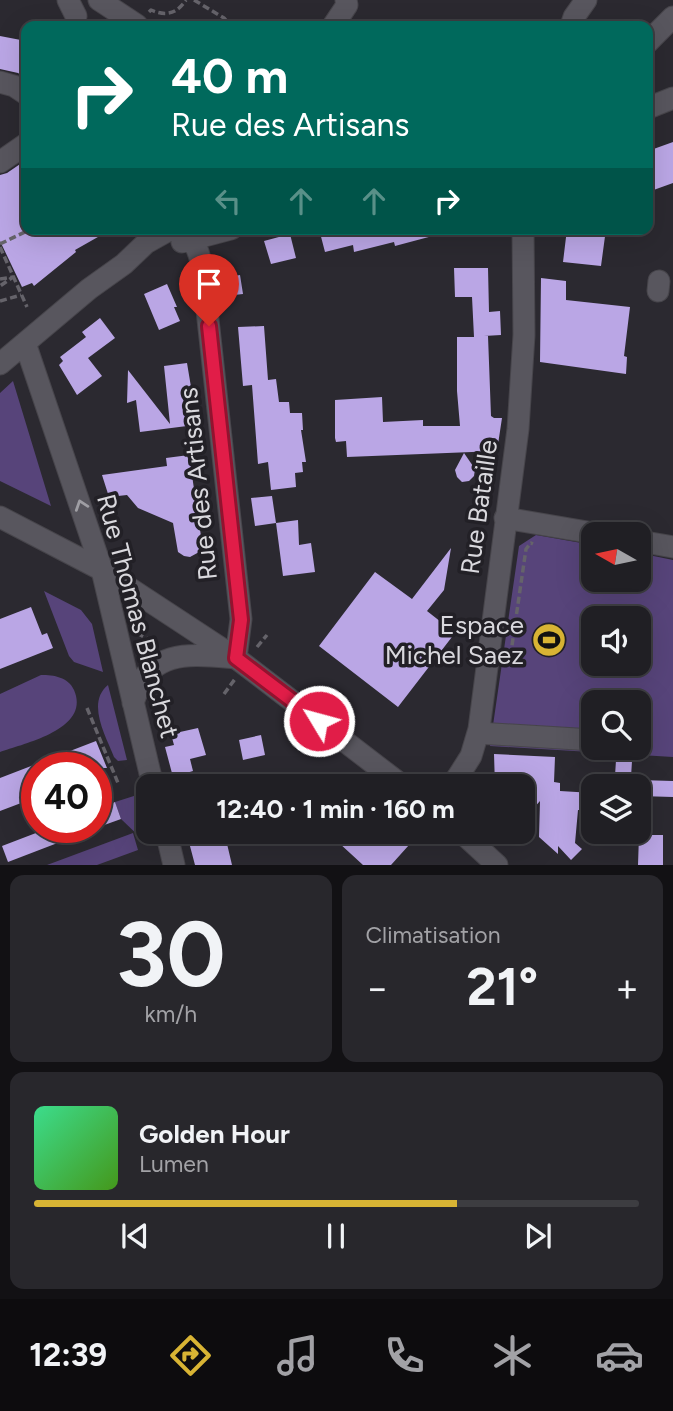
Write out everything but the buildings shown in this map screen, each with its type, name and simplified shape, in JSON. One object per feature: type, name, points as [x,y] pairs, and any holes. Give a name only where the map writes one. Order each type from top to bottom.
[{"type":"street","points":[[99,0],[131,21]]},
{"type":"street","points":[[336,21],[346,5],[346,0]]},
{"type":"street","points":[[573,21],[586,0]]},
{"type":"street","points":[[653,36],[673,17]]},
{"type":"street","points":[[0,82],[21,91]]},
{"type":"street","points":[[653,106],[673,98]]},
{"type":"street","points":[[0,162],[21,147]]},
{"type":"street","points":[[0,364],[89,289],[124,264],[146,243],[160,235]]},
{"type":"street","points":[[124,264],[155,254],[186,235]]},
{"type":"street","name":"Rue des Artisans","points":[[186,235],[200,256],[203,274],[241,620],[236,658]]},
{"type":"street","name":"Rue Bataille","points":[[460,774],[471,756],[478,733],[518,429],[524,335],[523,235]]},
{"type":"street","name":"Rue Thomas Blanchet","points":[[26,343],[102,570],[150,774]]},
{"type":"street","points":[[0,517],[102,570],[236,658],[387,774]]},
{"type":"street","points":[[505,517],[581,531]]},
{"type":"street","points":[[651,543],[673,547]]},
{"type":"street","points":[[133,703],[144,677],[174,657],[200,655],[236,658]]},
{"type":"street","points":[[478,733],[581,739]]},
{"type":"street","points":[[169,844],[174,865]]},
{"type":"street","points":[[474,844],[497,865]]},
{"type":"path","points":[[141,21],[152,10],[169,14],[179,10],[186,0]]},
{"type":"path","points":[[194,0],[227,21]]},
{"type":"path","points":[[21,234],[0,245],[1,254],[27,307]]},
{"type":"path","points":[[0,279],[13,276]]},
{"type":"path","points":[[0,286],[13,276]]},
{"type":"path","points":[[0,301],[20,293]]},
{"type":"path","points":[[508,678],[526,549],[531,543],[543,546]]},
{"type":"path","points":[[128,628],[162,649]]},
{"type":"path","points":[[155,643],[162,634]]},
{"type":"path","points":[[88,708],[118,783]]},
{"type":"shaded area","points":[[13,381],[51,506],[0,481],[0,393]]},
{"type":"shaded area","name":"Espace Michel Saez","points":[[536,535],[581,543],[581,592],[651,592],[651,555],[673,560],[673,757],[651,756],[651,690],[581,690],[581,751],[490,746],[519,546]]},
{"type":"shaded area","points":[[44,591],[81,610],[92,624],[103,672],[74,662],[69,656]]},
{"type":"shaded area","points":[[41,675],[68,682],[74,690],[77,703],[73,715],[53,732],[0,752],[0,694]]},
{"type":"shaded area","points":[[108,685],[127,760],[118,761],[114,757],[103,730],[98,710],[102,692]]},
{"type":"shaded area","points":[[136,795],[136,833],[121,819],[115,802]]},
{"type":"shaded area","points":[[133,833],[138,850],[97,865],[47,865],[112,843]]},
{"type":"place","name":"Espace Michel Saez","points":[[549,640]]},
{"type":"route","points":[[209,326],[241,620],[236,658],[319,721]]}]
